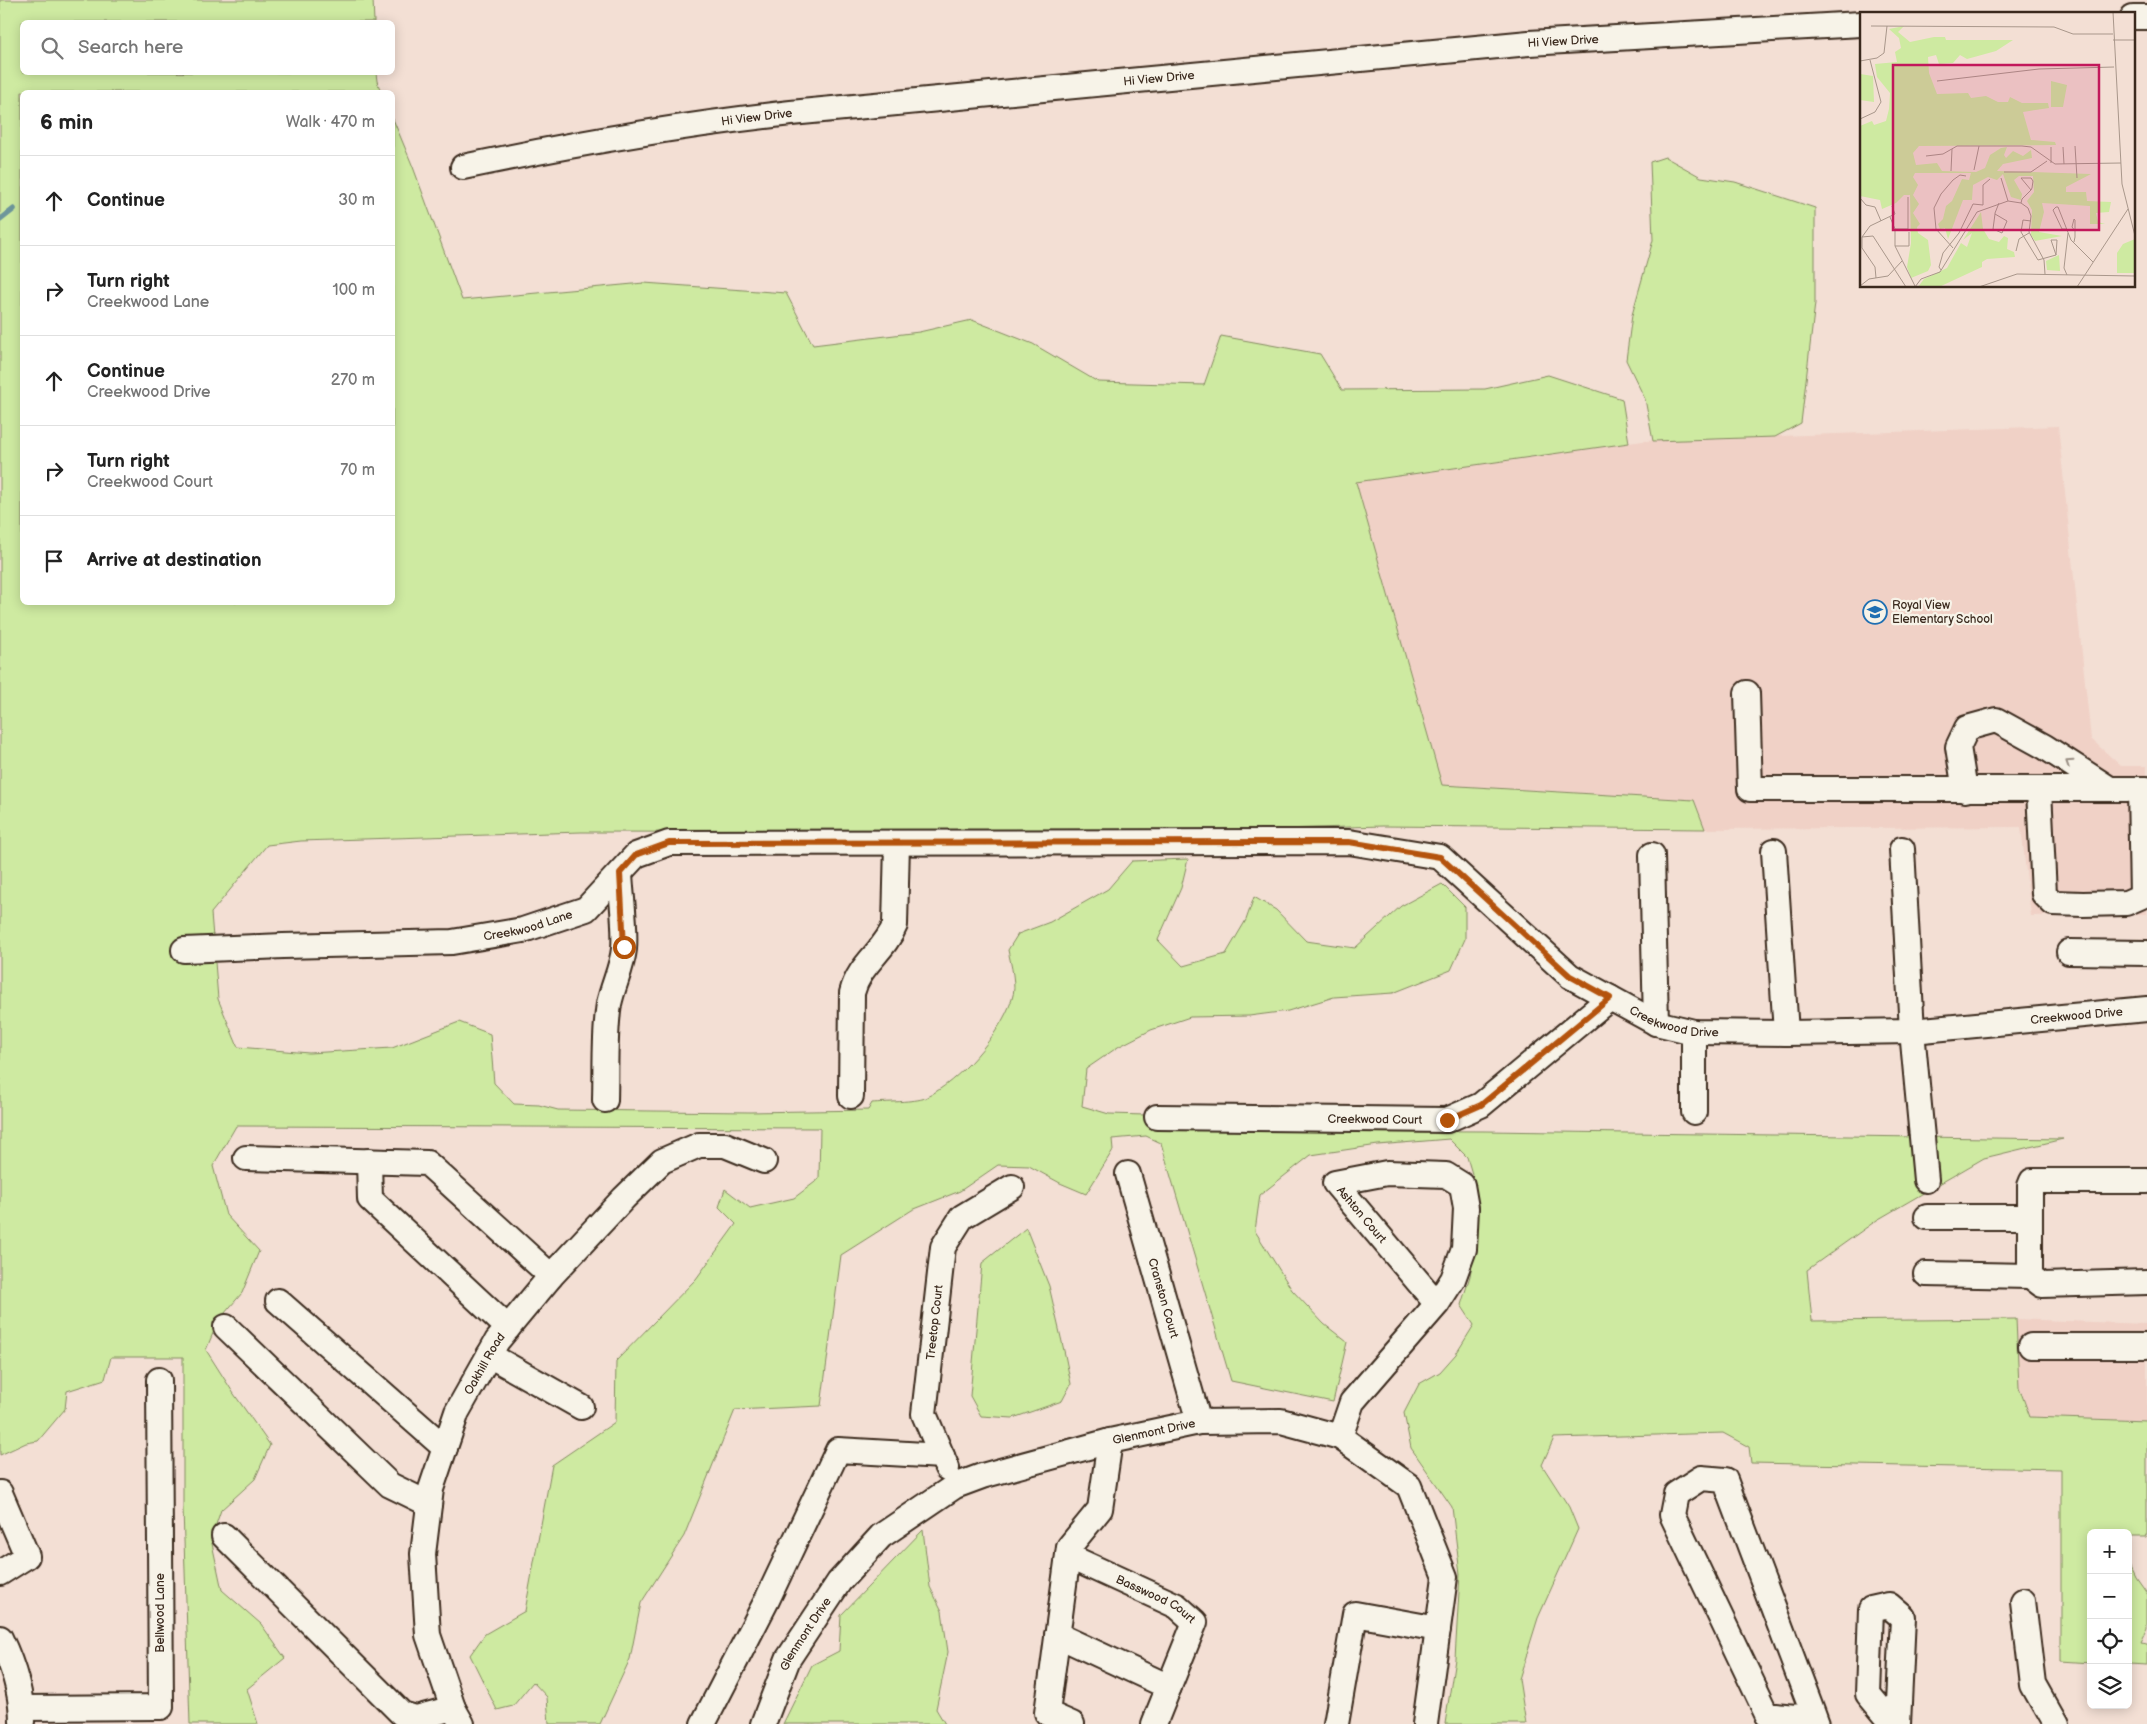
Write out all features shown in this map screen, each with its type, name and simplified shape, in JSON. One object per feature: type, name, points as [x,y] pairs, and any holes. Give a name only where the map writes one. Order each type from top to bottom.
[{"type":"street","points":[[2134,17],[2147,17]]},
{"type":"street","name":"Hi View Drive","points":[[463,167],[608,139],[738,119],[791,113],[1529,43],[1860,24]]},
{"type":"street","points":[[1747,693],[1750,789],[2143,789],[2142,896],[2126,903],[2083,904],[2053,902],[2044,894],[2039,790]]},
{"type":"street","points":[[1965,790],[1958,747],[1967,728],[1996,720],[2045,747],[2110,789]]},
{"type":"street","name":"Creekwood Drive","points":[[897,843],[1349,842],[1440,857],[1570,976],[1656,1023],[1694,1032],[1912,1031],[2147,1009]]},
{"type":"street","name":"Creekwood Lane","points":[[184,950],[452,942],[523,930],[586,909],[636,855],[669,843],[897,843]]},
{"type":"street","points":[[852,1096],[852,993],[856,978],[891,935],[895,924],[897,843]]},
{"type":"street","points":[[1902,849],[1912,1031],[1926,1180]]},
{"type":"street","points":[[1774,851],[1786,1033]]},
{"type":"street","points":[[1652,855],[1656,1023]]},
{"type":"street","points":[[605,1100],[608,1020],[614,984],[622,965],[624,947],[620,873]]},
{"type":"street","points":[[2069,952],[2147,953]]},
{"type":"street","name":"Creekwood Court","points":[[1157,1117],[1447,1120],[1481,1105],[1610,998]]},
{"type":"street","points":[[1694,1032],[1694,1112]]},
{"type":"street","name":"Oakhill Road","points":[[458,1716],[428,1635],[423,1554],[431,1489],[457,1412],[489,1355],[508,1328],[551,1276],[624,1198],[662,1161],[699,1145],[725,1145],[764,1161]]},
{"type":"street","points":[[246,1158],[427,1163],[551,1276]]},
{"type":"street","points":[[369,1161],[370,1199],[508,1328]]},
{"type":"street","name":"Cranston Court","points":[[1128,1174],[1199,1422]]},
{"type":"street","name":"Ashton Court","points":[[1340,1437],[1352,1402],[1437,1304],[1454,1279],[1464,1249],[1466,1208],[1462,1185],[1446,1175],[1387,1174],[1335,1183],[1437,1304]]},
{"type":"street","points":[[2030,1276],[2030,1186],[2032,1182],[2147,1181]]},
{"type":"street","name":"Treetop Court","points":[[954,1486],[924,1414],[942,1247],[962,1218],[1012,1187]]},
{"type":"street","points":[[1927,1217],[2030,1217]]},
{"type":"street","points":[[1926,1274],[2030,1276],[2042,1285],[2147,1282]]},
{"type":"street","points":[[278,1301],[445,1448]]},
{"type":"street","points":[[226,1327],[390,1485],[430,1504]]},
{"type":"street","points":[[2031,1346],[2147,1346]]},
{"type":"street","points":[[489,1355],[581,1407]]},
{"type":"street","name":"Bellwood Lane","points":[[22,1716],[160,1707],[159,1380]]},
{"type":"street","name":"Glenmont Drive","points":[[763,1724],[788,1659],[839,1582],[881,1536],[954,1486],[982,1476],[1110,1441],[1199,1422],[1281,1421],[1340,1437],[1409,1486],[1445,1577],[1425,1724]]},
{"type":"street","points":[[1072,1724],[1047,1713],[1057,1635],[1069,1547],[1100,1508],[1110,1441]]},
{"type":"street","points":[[703,1724],[767,1600],[838,1450],[942,1456]]},
{"type":"street","points":[[1702,1478],[1725,1480],[1815,1719],[1767,1714],[1672,1515],[1676,1494],[1702,1478]]},
{"type":"street","points":[[0,1493],[27,1556],[0,1573]]},
{"type":"street","points":[[224,1536],[402,1714],[416,1718],[458,1716]]},
{"type":"street","name":"Basswood Court","points":[[1068,1556],[1177,1606],[1195,1622],[1154,1724]]},
{"type":"street","points":[[2024,1601],[2033,1685],[2055,1724]]},
{"type":"street","points":[[1893,1724],[1868,1694],[1871,1609],[1889,1605],[1903,1617],[1898,1724]]},
{"type":"street","points":[[1336,1724],[1355,1614],[1438,1629]]},
{"type":"street","points":[[1057,1635],[1169,1687]]},
{"type":"street","points":[[2,1646],[22,1716]]},
{"type":"shaded area","points":[[2058,426],[2091,739],[2121,766],[2147,766],[2147,914],[2031,916],[2021,827],[1705,829],[1694,800],[1442,785],[1355,482],[1643,441]]},
{"type":"shaded area","points":[[2016,1319],[2147,1324],[2147,1421],[2030,1417],[2019,1387]]},
{"type":"green space","points":[[0,0],[373,0],[374,20],[20,20],[20,75],[376,75],[380,90],[20,90],[20,605],[395,605],[395,124],[462,300],[644,283],[786,293],[813,345],[919,332],[972,320],[1033,344],[1098,382],[1204,385],[1221,336],[1320,354],[1342,390],[1485,389],[1548,375],[1622,399],[1629,443],[1356,482],[1442,785],[1694,800],[1705,829],[1383,826],[1145,833],[581,832],[301,841],[267,845],[211,913],[218,999],[238,1047],[309,1053],[392,1048],[459,1022],[490,1034],[494,1083],[514,1104],[539,1105],[558,1110],[750,1112],[868,1110],[872,1103],[925,1098],[964,1069],[988,1042],[1006,1013],[1012,999],[1014,981],[1008,950],[1018,934],[1050,922],[1108,889],[1132,861],[1188,859],[1181,888],[1158,940],[1183,966],[1226,954],[1246,920],[1254,897],[1276,910],[1306,941],[1355,948],[1401,906],[1442,884],[1465,907],[1465,939],[1451,970],[1393,993],[1334,997],[1288,1011],[1249,1016],[1190,1017],[1151,1030],[1118,1047],[1086,1069],[1082,1106],[1109,1114],[1146,1115],[1169,1130],[1486,1131],[2063,1139],[1984,1158],[1877,1220],[1807,1270],[1812,1321],[2016,1319],[2019,1387],[2030,1417],[2147,1421],[2147,1533],[2145,1537],[2132,1537],[2132,1529],[2087,1529],[2087,1663],[2061,1661],[2061,1469],[1751,1463],[1749,1447],[1723,1433],[1554,1438],[1542,1465],[1569,1507],[1578,1529],[1538,1618],[1519,1679],[1526,1724],[1445,1724],[1455,1659],[1460,1574],[1452,1507],[1411,1448],[1404,1413],[1419,1384],[1440,1372],[1456,1354],[1474,1325],[1461,1305],[1470,1276],[1476,1239],[1475,1184],[1467,1157],[1449,1139],[1378,1145],[1311,1155],[1260,1195],[1255,1231],[1292,1290],[1324,1324],[1347,1342],[1333,1402],[1231,1381],[1161,1143],[1146,1136],[1112,1139],[1113,1150],[1086,1194],[1060,1183],[1029,1166],[998,1165],[960,1191],[912,1210],[841,1255],[821,1406],[735,1410],[684,1536],[641,1603],[630,1659],[600,1724],[549,1724],[547,1697],[533,1682],[513,1706],[497,1710],[470,1655],[485,1634],[525,1611],[552,1465],[615,1422],[616,1361],[696,1279],[736,1224],[719,1207],[725,1189],[750,1208],[794,1198],[819,1179],[820,1128],[236,1126],[213,1166],[226,1215],[259,1251],[242,1293],[218,1321],[206,1350],[270,1445],[255,1479],[221,1510],[211,1539],[222,1590],[261,1624],[285,1658],[247,1689],[258,1724],[190,1724],[183,1509],[183,1357],[111,1357],[105,1379],[67,1391],[65,1409],[38,1441],[26,1443],[0,1455]]},
{"type":"green space","points":[[1665,157],[1701,177],[1735,182],[1815,208],[1815,303],[1801,423],[1775,437],[1653,441],[1645,399],[1626,360],[1632,315],[1653,240],[1650,162]]},
{"type":"green space","points":[[1026,1228],[1049,1286],[1071,1384],[1062,1401],[1013,1418],[981,1416],[970,1396],[982,1263]]},
{"type":"green space","points":[[923,1530],[930,1587],[942,1611],[948,1652],[936,1709],[945,1724],[783,1724],[812,1665],[839,1651],[841,1615]]},
{"type":"green space","points":[[2132,1571],[2147,1594],[2147,1628],[2140,1642],[2147,1643],[2147,1666],[2132,1665]]},
{"type":"waterway","points":[[0,220],[14,209]]},
{"type":"place","name":"Royal View Elementary School","points":[[1875,612]]},
{"type":"route","points":[[624,947],[620,873],[636,855],[669,843],[1349,842],[1440,857],[1570,976],[1610,998],[1481,1105],[1447,1120]]}]
